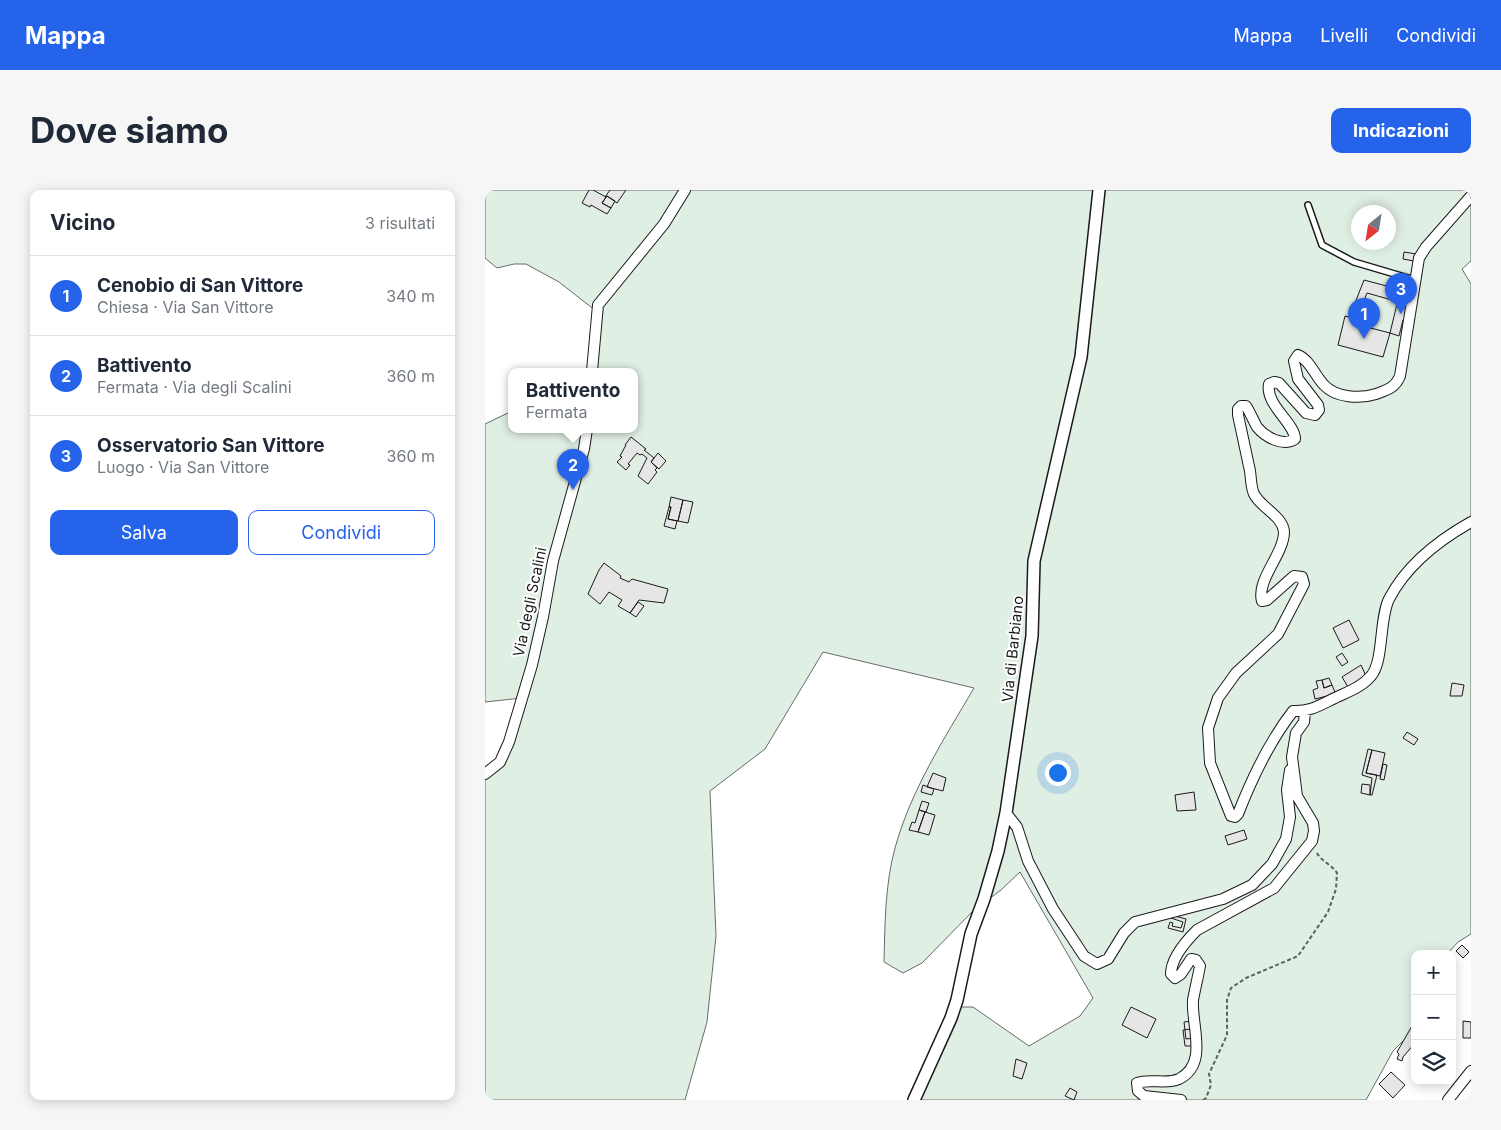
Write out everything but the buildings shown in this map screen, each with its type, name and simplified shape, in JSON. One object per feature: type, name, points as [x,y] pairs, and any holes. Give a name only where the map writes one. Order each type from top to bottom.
[{"type":"street","points":[[592,368],[598,305],[664,224],[685,190]]},
{"type":"street","name":"Via di Barbiano","points":[[914,1100],[951,1018],[957,1000],[971,934],[984,899],[998,851],[1006,813],[1032,636],[1034,561],[1081,357],[1099,190]]},
{"type":"street","points":[[1471,196],[1425,248],[1419,258],[1400,376],[1396,384],[1389,390],[1370,396],[1349,396],[1336,393],[1324,386],[1304,358],[1298,355],[1294,361],[1298,379],[1318,405],[1319,410],[1315,415],[1306,413],[1279,383],[1269,384],[1268,390],[1278,412],[1295,434],[1295,439],[1285,443],[1278,442],[1258,428],[1245,406],[1241,406],[1238,409],[1254,494],[1281,522],[1284,532],[1283,541],[1263,586],[1262,600],[1267,600],[1294,576],[1301,577],[1304,584],[1278,634],[1236,674],[1218,698],[1208,728],[1210,763],[1231,816],[1235,817],[1238,814],[1250,783],[1278,730],[1293,711],[1305,712],[1355,689],[1371,676],[1376,665],[1388,600],[1404,576],[1428,551],[1454,531],[1471,522]]},
{"type":"street","name":"Via degli Scalini","points":[[485,774],[500,762],[509,742],[517,716],[534,655],[553,561],[580,465],[586,433]]},
{"type":"street","points":[[1006,813],[1017,827],[1027,861],[1053,909],[1085,956],[1097,964],[1108,960],[1124,933],[1135,922],[1223,899],[1252,885],[1272,864],[1287,839],[1290,817],[1287,790],[1296,733],[1304,722],[1305,712]]},
{"type":"street","points":[[1181,1100],[1144,1096],[1138,1092],[1137,1083],[1179,1079],[1193,1065],[1197,1052],[1193,1002],[1200,966],[1196,960],[1191,959],[1181,974],[1175,978],[1171,974],[1171,966],[1189,938],[1197,930],[1274,888],[1312,841],[1313,823],[1297,796],[1292,757]]},
{"type":"street","points":[[1448,1100],[1471,1071]]},
{"type":"lane","points":[[1308,205],[1322,245],[1354,262],[1415,280]]},
{"type":"path","points":[[1203,1100],[1206,1098],[1211,1086],[1209,1074],[1227,1035],[1227,1000],[1231,988],[1246,978],[1298,956],[1328,912],[1336,889],[1337,873],[1328,862],[1319,857]]},
{"type":"green space","points":[[485,190],[1471,190],[1471,261],[1462,269],[1471,284],[1471,934],[1458,942],[1451,950],[1411,950],[1411,1033],[1393,1051],[1366,1100],[912,1100],[953,1007],[973,1007],[1029,1046],[1080,1016],[1093,998],[1020,872],[1001,890],[973,911],[922,963],[903,973],[884,962],[886,904],[895,848],[919,785],[974,688],[823,652],[765,749],[710,791],[716,936],[707,1022],[685,1100],[485,1100],[485,775],[507,747],[522,698],[485,702],[485,424],[508,413],[508,433],[638,433],[638,368],[592,368],[596,311],[559,282],[526,264],[514,264],[497,268],[485,258]]},
{"type":"place","name":"Osservatorio San Vittore","points":[[1401,314]]},
{"type":"place","name":"Cenobio di San Vittore","points":[[1364,339]]},
{"type":"place","name":"Battivento","points":[[573,490]]}]
